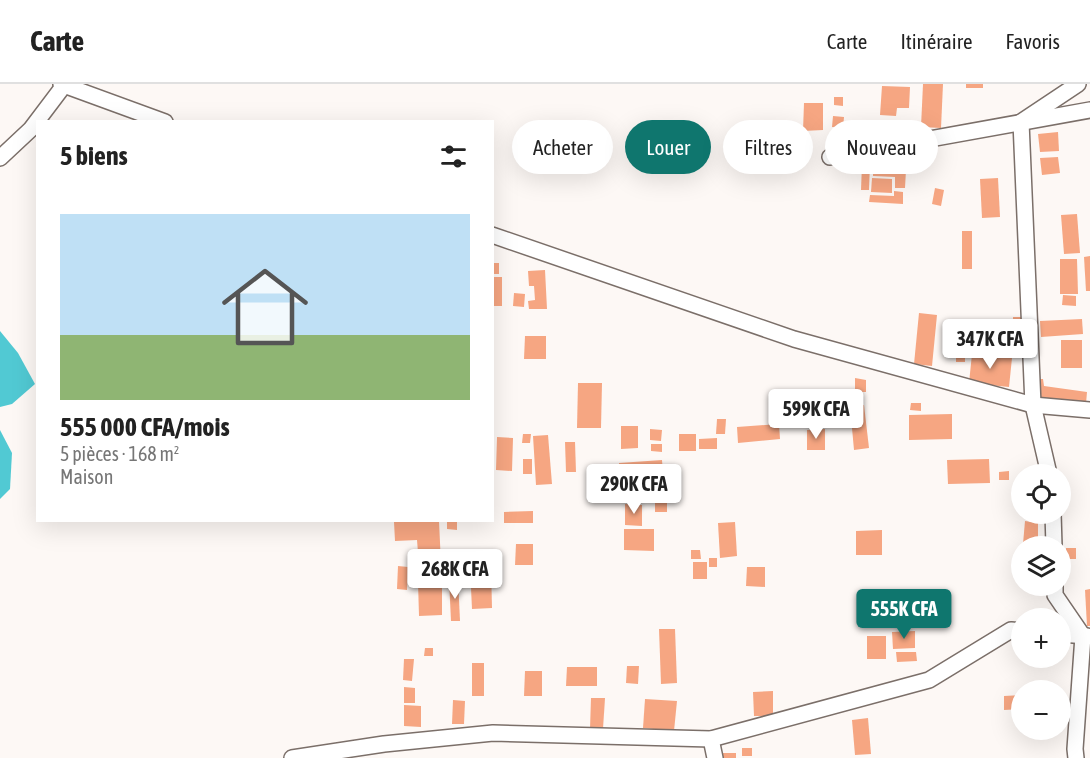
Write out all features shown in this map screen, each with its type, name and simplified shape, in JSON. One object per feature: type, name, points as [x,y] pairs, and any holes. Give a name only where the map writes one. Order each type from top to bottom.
[{"type":"street","points":[[1021,122],[1078,84]]},
{"type":"street","points":[[38,120],[63,85],[159,120]]},
{"type":"street","points":[[938,137],[1090,110]]},
{"type":"street","points":[[0,158],[36,122]]},
{"type":"street","points":[[1021,122],[1033,405],[1047,464]]},
{"type":"street","points":[[494,236],[794,339],[1033,405],[1090,410]]},
{"type":"street","points":[[1056,596],[1086,636],[1076,758]]},
{"type":"street","points":[[292,758],[384,744],[493,733],[711,739],[929,680],[1011,630]]},
{"type":"street","points":[[1071,635],[1086,636]]},
{"type":"street","points":[[711,739],[715,758]]},
{"type":"water","points":[[0,331],[18,353],[35,384],[12,404],[0,407]]},
{"type":"water","points":[[0,430],[12,453],[10,489],[0,499]]},
{"type":"building","points":[[923,84],[943,84],[941,128],[938,128],[938,120],[921,120]]},
{"type":"building","points":[[966,84],[983,84],[983,88],[966,88]]},
{"type":"building","points":[[882,86],[910,87],[909,108],[897,108],[896,116],[880,115]]},
{"type":"building","points":[[834,97],[843,97],[843,106],[834,105]]},
{"type":"building","points":[[804,103],[823,103],[823,130],[813,130],[813,120],[803,120]]},
{"type":"building","points":[[833,116],[844,117],[844,120],[833,120]]},
{"type":"building","points":[[1058,132],[1059,151],[1040,152],[1038,134]]},
{"type":"building","points":[[1058,157],[1060,173],[1042,175],[1040,158]]},
{"type":"building","points":[[862,174],[870,174],[869,190],[861,190]]},
{"type":"building","points":[[873,174],[906,174],[905,188],[895,188],[895,177],[873,176]]},
{"type":"building","points":[[872,178],[892,179],[892,193],[871,192]]},
{"type":"building","points":[[998,178],[1000,217],[982,218],[980,179]]},
{"type":"building","points":[[935,188],[944,190],[941,206],[932,204]]},
{"type":"building","points":[[894,191],[903,192],[903,204],[869,202],[870,195],[894,196]]},
{"type":"building","points":[[1077,214],[1080,253],[1064,254],[1061,215]]},
{"type":"building","points":[[962,231],[972,231],[972,269],[962,269]]},
{"type":"building","points":[[1090,256],[1090,291],[1086,291],[1084,257]]},
{"type":"building","points":[[1060,259],[1077,259],[1078,294],[1060,294]]},
{"type":"building","points":[[494,263],[499,263],[499,274],[494,274]]},
{"type":"building","points":[[545,270],[547,309],[529,309],[528,301],[535,300],[534,286],[529,286],[528,271]]},
{"type":"building","points":[[494,277],[502,277],[502,306],[494,306]]},
{"type":"building","points":[[514,293],[525,294],[524,307],[513,306]]},
{"type":"building","points":[[1063,295],[1076,296],[1076,306],[1062,305]]},
{"type":"building","points":[[919,313],[937,315],[932,366],[914,364]]},
{"type":"building","points":[[1013,317],[1022,317],[1022,327],[1013,327]]},
{"type":"building","points":[[1082,319],[1083,334],[1041,337],[1040,321]]},
{"type":"building","points":[[968,324],[985,325],[985,349],[968,348]]},
{"type":"building","points":[[525,336],[546,336],[546,359],[524,359]]},
{"type":"building","points":[[1061,340],[1082,340],[1082,368],[1061,368]]},
{"type":"building","points":[[956,349],[965,349],[965,362],[956,362]]},
{"type":"building","points":[[972,354],[1012,358],[1009,387],[969,383]]},
{"type":"building","points":[[855,378],[866,380],[866,392],[855,392]]},
{"type":"building","points":[[1036,379],[1043,379],[1044,386],[1087,392],[1086,404],[1035,396]]},
{"type":"building","points":[[578,383],[602,383],[601,428],[577,428]]},
{"type":"building","points":[[911,403],[921,403],[921,411],[910,410]]},
{"type":"building","points":[[864,405],[869,448],[854,450],[850,406]]},
{"type":"building","points":[[840,407],[841,419],[805,420],[804,408]]},
{"type":"building","points":[[952,414],[952,439],[909,440],[909,415]]},
{"type":"building","points":[[717,419],[726,419],[725,434],[716,434]]},
{"type":"building","points":[[779,424],[780,439],[738,443],[737,427]]},
{"type":"building","points":[[621,426],[638,426],[638,448],[621,449]]},
{"type":"building","points":[[650,429],[662,430],[661,441],[650,440]]},
{"type":"building","points":[[825,429],[825,450],[807,450],[807,430]]},
{"type":"building","points":[[523,434],[531,434],[530,443],[522,443]]},
{"type":"building","points":[[679,434],[696,434],[696,451],[679,451]]},
{"type":"building","points":[[548,435],[552,484],[536,485],[533,436]]},
{"type":"building","points":[[497,437],[513,438],[512,471],[496,470]]},
{"type":"building","points":[[717,438],[717,449],[699,449],[699,439]]},
{"type":"building","points":[[565,442],[575,442],[576,472],[566,472]]},
{"type":"building","points":[[651,444],[662,444],[662,452],[651,451]]},
{"type":"building","points":[[523,459],[532,459],[532,474],[523,474]]},
{"type":"building","points":[[989,459],[990,483],[948,484],[947,460]]},
{"type":"building","points":[[662,460],[663,473],[619,476],[619,463]]},
{"type":"building","points":[[1009,471],[1009,480],[999,480],[999,472]]},
{"type":"building","points":[[655,502],[667,502],[667,512],[655,512]]},
{"type":"building","points":[[625,504],[642,505],[642,526],[625,525]]},
{"type":"building","points":[[533,511],[533,523],[504,523],[504,512]]},
{"type":"building","points":[[394,522],[439,522],[441,564],[419,565],[417,540],[395,541]]},
{"type":"building","points":[[447,522],[457,522],[457,530],[447,529]]},
{"type":"building","points":[[735,522],[737,556],[720,558],[718,523]]},
{"type":"building","points":[[1025,524],[1038,524],[1038,536],[1024,536]]},
{"type":"building","points":[[624,529],[654,529],[654,551],[624,550]]},
{"type":"building","points":[[882,530],[882,555],[856,555],[856,531]]},
{"type":"building","points":[[516,544],[533,544],[533,565],[515,565]]},
{"type":"building","points":[[1071,548],[1076,548],[1076,559],[1071,559]]},
{"type":"building","points":[[691,550],[700,550],[701,559],[691,559]]},
{"type":"building","points":[[709,558],[717,558],[717,567],[709,567]]},
{"type":"building","points":[[693,562],[707,562],[707,579],[693,579]]},
{"type":"building","points":[[398,566],[408,567],[407,590],[397,589]]},
{"type":"building","points":[[470,567],[491,567],[492,608],[472,609]]},
{"type":"building","points":[[747,567],[765,567],[765,587],[746,586]]},
{"type":"building","points":[[458,578],[460,621],[451,621],[449,579]]},
{"type":"building","points":[[418,582],[442,582],[442,615],[419,616]]},
{"type":"building","points":[[1090,589],[1090,626],[1087,626],[1085,590]]},
{"type":"building","points":[[659,629],[675,629],[677,683],[661,684]]},
{"type":"building","points":[[915,631],[915,648],[893,649],[892,632]]},
{"type":"building","points":[[867,636],[886,636],[886,659],[867,659]]},
{"type":"building","points":[[425,648],[433,648],[433,656],[424,656]]},
{"type":"building","points":[[896,652],[916,652],[917,661],[897,662]]},
{"type":"building","points":[[404,659],[414,659],[412,681],[403,680]]},
{"type":"building","points":[[472,663],[484,663],[484,696],[472,696]]},
{"type":"building","points":[[627,666],[639,666],[638,684],[626,683]]},
{"type":"building","points":[[567,667],[597,667],[597,686],[566,686]]},
{"type":"building","points":[[525,671],[542,671],[542,696],[524,696]]},
{"type":"building","points":[[404,687],[415,688],[415,703],[404,703]]},
{"type":"building","points":[[773,691],[773,716],[754,716],[753,692]]},
{"type":"building","points":[[1004,696],[1011,696],[1011,710],[1004,710]]},
{"type":"building","points":[[591,698],[605,698],[603,729],[590,729]]},
{"type":"building","points":[[645,699],[677,701],[674,731],[643,728]]},
{"type":"building","points":[[453,700],[465,701],[464,724],[452,724]]},
{"type":"building","points":[[404,705],[421,706],[421,727],[404,726]]},
{"type":"building","points":[[868,718],[871,754],[855,755],[852,720]]},
{"type":"building","points":[[742,748],[752,748],[752,756],[742,756]]},
{"type":"building","points":[[717,753],[736,753],[736,758],[718,758]]}]
